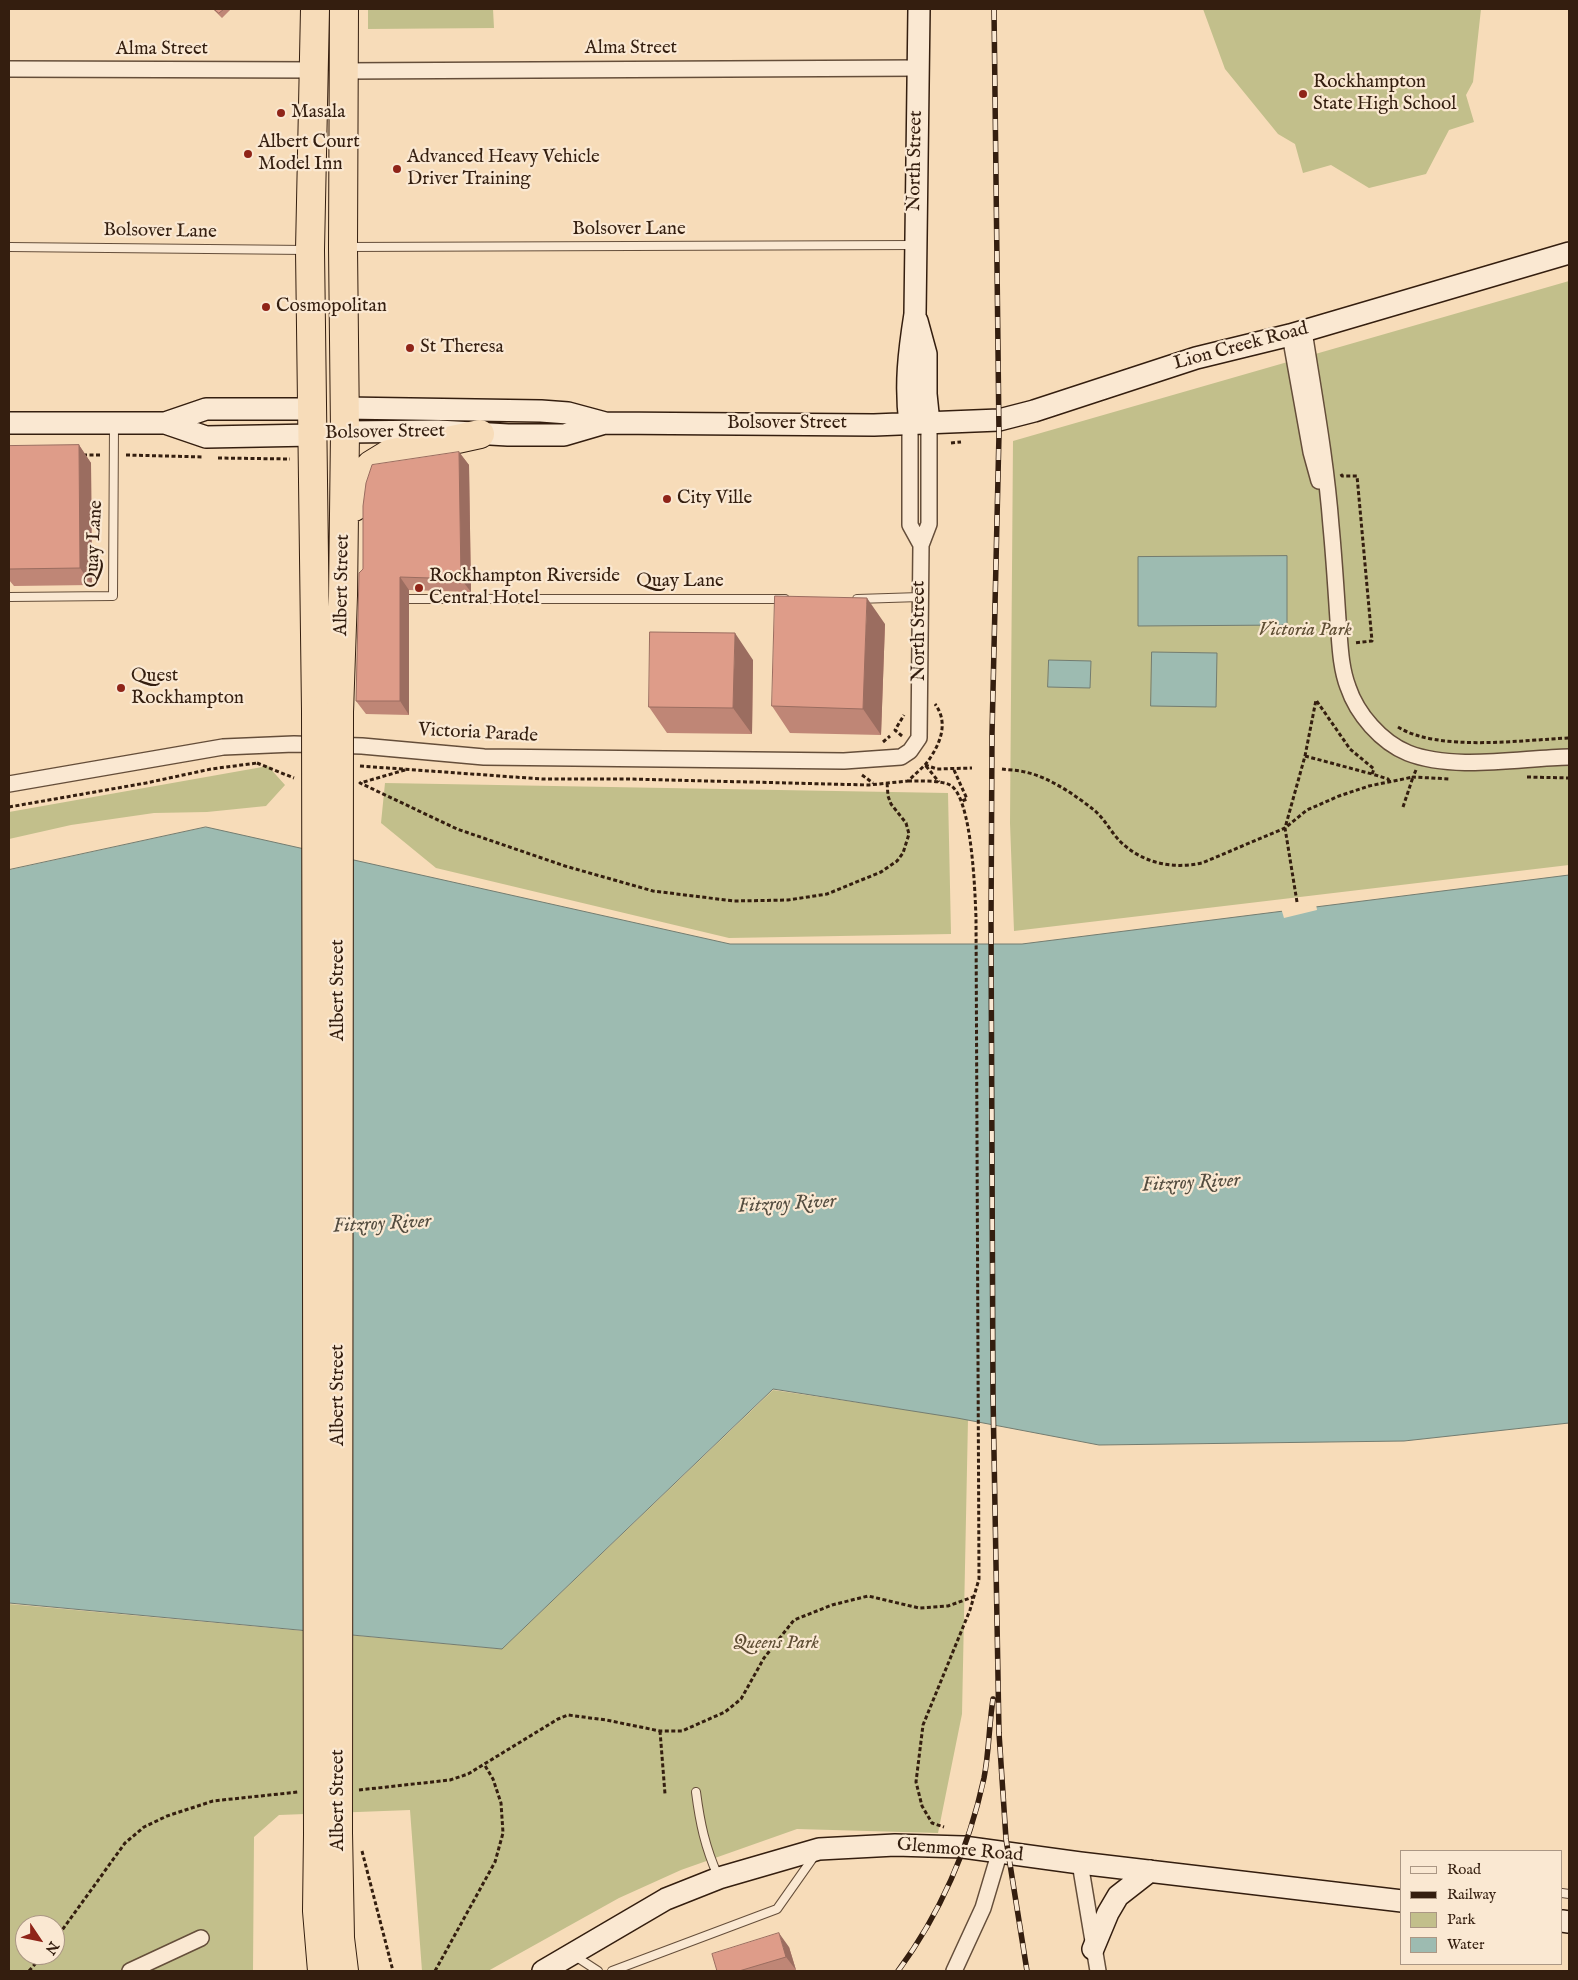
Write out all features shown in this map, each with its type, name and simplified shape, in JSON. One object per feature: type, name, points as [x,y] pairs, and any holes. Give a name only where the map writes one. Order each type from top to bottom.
[{"type":"highway","name":"Albert Street","points":[[315,9],[310,250],[313,422],[328,711],[340,1938],[344,1971]]},
{"type":"highway","name":"Albert Street","points":[[328,711],[343,596],[344,9]]},
{"type":"highway","name":"Bolsover Street","points":[[313,422],[344,420]]},
{"type":"highway","points":[[343,596],[353,524],[356,480],[371,465],[389,454],[480,434]]},
{"type":"highway","name":"Albert Street","points":[[322,1971],[318,1911],[339,1837]]},
{"type":"street","name":"North Street","points":[[919,9],[915,314],[908,357],[907,399],[919,423],[910,525],[921,545],[920,717]]},
{"type":"street","name":"Alma Street","points":[[344,71],[918,68]]},
{"type":"street","name":"Alma Street","points":[[9,69],[315,70]]},
{"type":"street","name":"Lion Creek Road","points":[[919,423],[999,420],[1034,411],[1196,358],[1297,333],[1569,253]]},
{"type":"street","points":[[1297,333],[1323,450],[1331,523],[1341,661],[1348,687],[1357,707],[1384,738],[1406,752],[1452,763],[1569,757]]},
{"type":"street","name":"Bolsover Street","points":[[165,423],[206,409],[313,422]]},
{"type":"street","name":"Bolsover Street","points":[[344,420],[541,411],[568,413],[605,423],[919,423]]},
{"type":"street","name":"Bolsover Street","points":[[344,420],[438,431],[508,436],[564,435],[605,423]]},
{"type":"street","name":"Bolsover Street","points":[[9,423],[165,423],[206,437],[313,422]]},
{"type":"street","name":"Victoria Parade","points":[[9,784],[223,747],[285,744],[362,746],[484,757],[816,760],[902,757],[910,751],[919,738],[920,717]]},
{"type":"street","name":"Glenmore Road","points":[[543,1971],[666,1899],[718,1878],[819,1849],[895,1845],[963,1847],[1080,1863],[1398,1900]]},
{"type":"street","points":[[954,1971],[983,1908],[1000,1851]]},
{"type":"street","points":[[1080,1863],[1098,1971]]},
{"type":"street","points":[[1093,1949],[1108,1913],[1118,1896],[1150,1871]]},
{"type":"street","points":[[130,1971],[201,1938]]},
{"type":"lane","name":"Bolsover Lane","points":[[343,248],[915,245]]},
{"type":"lane","name":"Bolsover Lane","points":[[9,247],[310,250]]},
{"type":"lane","name":"Quay Lane","points":[[9,596],[113,596],[114,423]]},
{"type":"lane","points":[[851,599],[920,597]]},
{"type":"lane","name":"Quay Lane","points":[[393,598],[791,598]]},
{"type":"lane","points":[[696,1792],[700,1827],[718,1878]]},
{"type":"lane","points":[[612,1971],[777,1909],[782,1905],[819,1849]]},
{"type":"lane","points":[[572,1954],[598,1971]]},
{"type":"path","points":[[76,455],[290,460]]},
{"type":"path","points":[[1340,467],[1342,476],[1357,476],[1372,640],[1354,642],[1355,650]]},
{"type":"path","points":[[1297,902],[1285,828],[1305,756],[1316,700],[1350,749],[1374,769],[1372,774]]},
{"type":"path","points":[[908,781],[925,765],[938,746],[941,714],[936,706]]},
{"type":"path","points":[[1393,723],[1413,734],[1450,742],[1569,738]]},
{"type":"path","points":[[895,730],[902,736]]},
{"type":"path","points":[[1305,756],[1372,774],[1388,779],[1389,782]]},
{"type":"path","points":[[9,807],[146,783],[212,769],[266,762]]},
{"type":"path","points":[[351,765],[542,779],[628,779],[869,785],[908,781],[947,784],[959,794],[965,810],[975,888],[976,918],[978,1580],[962,1630],[923,1726],[916,1782],[922,1806],[932,1823],[961,1833],[963,1847]]},
{"type":"path","points":[[925,765],[937,770],[972,768]]},
{"type":"path","points":[[925,765],[940,783]]},
{"type":"path","points":[[1002,769],[1038,776],[1058,786],[1096,812],[1124,845],[1150,860],[1166,866],[1190,866],[1202,863],[1285,828],[1308,810],[1340,796],[1369,786],[1414,776],[1403,808]]},
{"type":"path","points":[[408,770],[360,783],[457,829],[565,866],[653,891],[734,901],[788,900],[827,894],[881,872],[897,861],[903,853],[909,834],[906,823],[891,804],[888,796],[887,782]]},
{"type":"path","points":[[954,770],[967,799],[962,801]]},
{"type":"path","points":[[354,1791],[450,1780],[468,1774],[558,1719],[568,1715],[606,1720],[660,1731],[682,1731],[725,1712],[741,1698],[764,1658],[794,1620],[832,1605],[868,1596],[919,1608],[948,1606],[973,1596]]},
{"type":"path","points":[[660,1731],[665,1794]]},
{"type":"path","points":[[434,1971],[495,1862],[503,1833],[501,1804],[493,1779],[484,1764]]},
{"type":"path","points":[[65,1926],[125,1843],[144,1827],[167,1816],[213,1801],[305,1792]]},
{"type":"path","points":[[339,1837],[393,1971]]},
{"type":"green space","points":[[368,9],[493,9],[494,28],[368,29]]},
{"type":"green space","points":[[1203,9],[1481,9],[1473,82],[1466,95],[1474,122],[1449,130],[1426,174],[1369,188],[1331,165],[1303,173],[1295,144],[1278,134],[1225,69]]},
{"type":"green space","name":"Victoria Park","points":[[1569,281],[1569,865],[1014,931],[1010,823],[1013,441]]},
{"type":"green space","points":[[268,766],[285,785],[266,806],[207,812],[154,813],[71,825],[9,839],[9,812]]},
{"type":"green space","points":[[385,783],[948,793],[951,934],[729,938],[436,868],[381,823]]},
{"type":"green space","name":"Queens Park","points":[[773,1390],[968,1419],[962,1714],[938,1833],[797,1829],[681,1870],[619,1898],[488,1971],[422,1971],[410,1810],[279,1815],[254,1837],[253,1971],[9,1971],[9,1604],[502,1649]]},
{"type":"water","points":[[1287,556],[1287,625],[1138,626],[1138,557]]},
{"type":"water","points":[[1152,652],[1217,653],[1216,707],[1151,706]]},
{"type":"water","points":[[1049,660],[1091,661],[1090,688],[1048,687]]},
{"type":"water","name":"Fitzroy River","points":[[206,827],[730,944],[1022,944],[1569,875],[1569,1423],[1404,1441],[1099,1445],[957,1418],[773,1389],[502,1649],[9,1603],[9,870]]},
{"type":"pier","points":[[1316,904],[1317,910],[1284,918],[1281,908]]},
{"type":"building","points":[[214,9],[224,9],[219,13]]},
{"type":"building","points":[[79,445],[80,568],[9,569],[9,446]]},
{"type":"building","name":"Rockhampton Riverside Central Hotel","points":[[459,452],[461,579],[400,577],[400,701],[356,701],[359,573],[363,569],[363,506],[366,483],[372,465]]},
{"type":"building","points":[[775,596],[867,598],[863,709],[772,706]]},
{"type":"building","points":[[650,632],[735,633],[733,708],[649,707]]},
{"type":"building","points":[[779,1933],[786,1957],[739,1971],[717,1971],[712,1954]]},
{"type":"railway","points":[[994,9],[999,434],[992,734],[993,1396],[999,1733],[1006,1839],[1027,1971]]},
{"type":"railway","points":[[898,1971],[940,1903],[970,1829],[984,1778],[993,1699]]},
{"type":"place","name":"Rockhampton State High School","points":[[1303,94]]},
{"type":"place","name":"Masala","points":[[281,113]]},
{"type":"place","name":"Albert Court Model Inn","points":[[248,154]]},
{"type":"place","name":"Advanced Heavy Vehicle Driver Training","points":[[397,169]]},
{"type":"place","name":"Cosmopolitan","points":[[266,307]]},
{"type":"place","name":"St Theresa","points":[[410,348]]},
{"type":"place","name":"City Ville","points":[[667,499]]},
{"type":"place","name":"Rockhampton Riverside Central Hotel","points":[[419,588]]},
{"type":"place","name":"Quest Rockhampton","points":[[121,688]]}]
